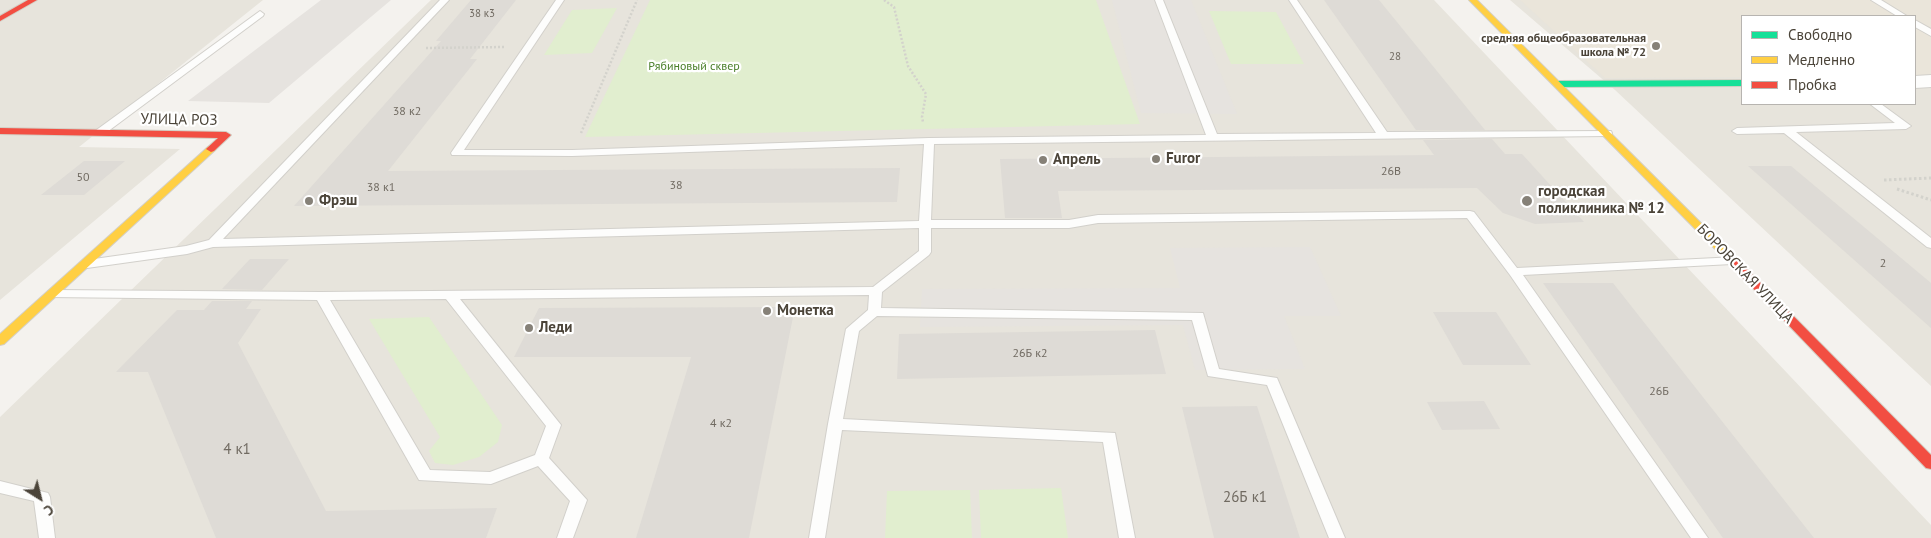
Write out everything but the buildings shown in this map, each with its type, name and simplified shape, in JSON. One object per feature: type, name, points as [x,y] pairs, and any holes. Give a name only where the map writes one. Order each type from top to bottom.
[{"type":"street","points":[[0,19],[33,0]]},
{"type":"street","name":"БОРОВСКАЯ УЛИЦА","points":[[1473,0],[1607,133],[1931,464]]},
{"type":"street","points":[[1916,82],[1931,81]]},
{"type":"street","points":[[1558,84],[1741,83]]},
{"type":"street","name":"УЛИЦА РОЗ","points":[[0,131],[226,135],[83,265]]},
{"type":"street","points":[[0,341],[83,265]]},
{"type":"lane","points":[[213,243],[444,0]]},
{"type":"lane","points":[[560,0],[456,153],[572,153],[929,141],[1607,133]]},
{"type":"lane","points":[[1159,0],[1212,138]]},
{"type":"lane","points":[[1293,0],[1383,135]]},
{"type":"lane","points":[[1875,0],[1901,15]]},
{"type":"lane","points":[[99,133],[260,14]]},
{"type":"lane","points":[[1916,24],[1931,33]]},
{"type":"lane","points":[[1738,131],[1906,126],[1876,105]]},
{"type":"lane","points":[[1787,130],[1931,244]]},
{"type":"lane","points":[[50,294],[321,296],[876,291],[925,252],[929,141]]},
{"type":"lane","points":[[83,265],[187,250],[213,243],[926,224],[1069,224],[1098,219],[1470,214],[1514,272],[1700,538]]},
{"type":"lane","points":[[1514,272],[1732,260]]},
{"type":"lane","points":[[874,312],[876,291]]},
{"type":"lane","points":[[321,296],[425,476],[490,478],[541,459],[554,425],[449,294]]},
{"type":"lane","points":[[817,538],[835,424],[853,328],[874,312],[1198,316],[1213,373],[1272,381],[1337,538]]},
{"type":"lane","points":[[835,424],[1110,437],[1127,538]]},
{"type":"lane","points":[[541,459],[579,500],[565,538]]},
{"type":"lane","points":[[0,487],[42,497],[48,538]]},
{"type":"path","points":[[572,153],[637,0]]},
{"type":"path","points":[[884,0],[894,7],[908,66],[926,94],[922,117],[929,141]]},
{"type":"path","points":[[398,48],[528,47]]},
{"type":"path","points":[[1851,180],[1931,178]]},
{"type":"path","points":[[1871,180],[1888,186]]},
{"type":"path","points":[[1897,189],[1931,200]]},
{"type":"shaded area","points":[[0,0],[263,0],[79,147],[180,149],[0,300]]},
{"type":"shaded area","points":[[321,0],[391,0],[269,103],[188,101]]},
{"type":"shaded area","points":[[431,0],[1434,0],[1931,525],[1931,538],[0,538],[0,417]]},
{"type":"shaded area","points":[[1112,0],[1191,0],[1237,114],[1141,113]]},
{"type":"shaded area","points":[[1510,0],[1931,0],[1931,386],[1615,90]]},
{"type":"shaded area","name":"средняя общеобразовательная школа № 72","points":[[1520,0],[1931,0],[1931,75],[1916,75],[1916,15],[1741,15],[1741,77],[1605,78]]},
{"type":"shaded area","points":[[1310,247],[1341,316],[1284,316],[1305,369],[1195,370],[1183,325],[920,327],[922,289],[1180,288],[1170,248]]},
{"type":"green space","name":"Рябиновый сквер","points":[[650,0],[1096,0],[1140,124],[585,137]]},
{"type":"green space","points":[[617,8],[592,53],[544,55],[572,10]]},
{"type":"green space","points":[[1209,11],[1276,12],[1304,64],[1231,64]]},
{"type":"green space","points":[[429,317],[502,425],[498,442],[479,457],[453,465],[435,463],[429,451],[440,437],[369,319]]},
{"type":"green space","points":[[1061,488],[1068,538],[981,538],[979,490]]},
{"type":"green space","points":[[970,490],[972,538],[885,538],[887,491]]},
{"type":"traffic: fast","points":[[1558,84],[1741,83]]},
{"type":"traffic: slow","points":[[1473,0],[1726,254]]},
{"type":"traffic: slow","points":[[0,341],[211,149]]},
{"type":"traffic: jam","points":[[0,19],[33,0]]},
{"type":"traffic: jam","points":[[0,131],[226,135],[211,149]]},
{"type":"traffic: jam","points":[[1726,254],[1931,464]]},
{"type":"place","name":"средняя общеобразовательная школа № 72","points":[[1656,46]]},
{"type":"place","name":"Furor","points":[[1156,159]]},
{"type":"place","name":"Апрель","points":[[1043,160]]},
{"type":"place","name":"Фрэш","points":[[309,201]]},
{"type":"place","name":"городская поликлиника № 12","points":[[1527,201]]},
{"type":"place","name":"Монетка","points":[[767,311]]},
{"type":"place","name":"Леди","points":[[529,328]]}]
